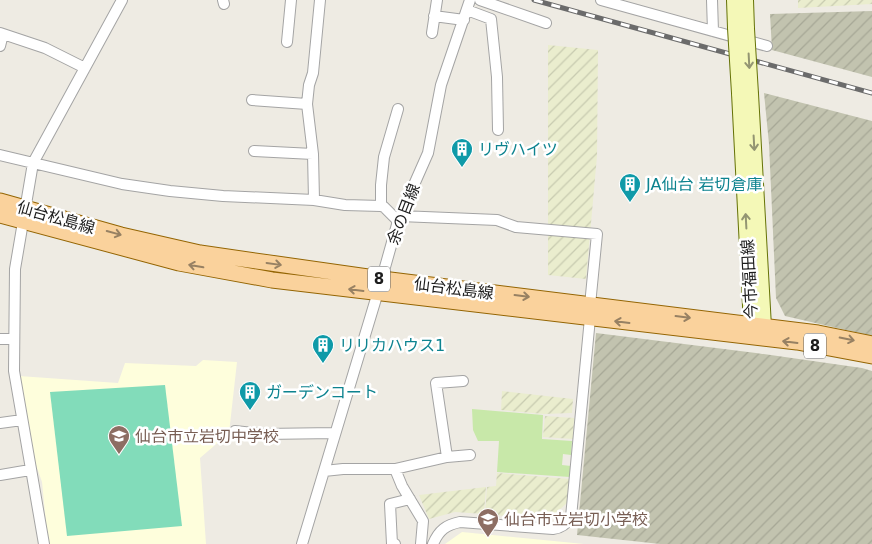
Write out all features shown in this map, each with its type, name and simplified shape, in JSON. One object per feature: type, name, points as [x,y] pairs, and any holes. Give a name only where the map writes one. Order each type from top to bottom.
[{"type":"main road","name":"今市福田線","points":[[734,0],[741,28],[757,330]]},
{"type":"main road","name":"今市福田線","points":[[741,28],[746,0]]},
{"type":"main road","name":"仙台松島線","points":[[0,201],[24,215]]},
{"type":"main road","name":"仙台松島線","points":[[0,215],[24,215],[200,254],[380,286],[757,330]]},
{"type":"main road","name":"8","points":[[757,330],[825,334],[872,344]]},
{"type":"main road","name":"8","points":[[757,330],[797,342],[872,356]]},
{"type":"street","points":[[44,544],[14,371],[15,269],[33,163],[122,0]]},
{"type":"street","points":[[287,42],[291,0]]},
{"type":"street","points":[[314,200],[313,154],[307,104],[309,85],[313,72],[320,0]]},
{"type":"street","points":[[432,34],[437,0]]},
{"type":"street","points":[[480,0],[546,23]]},
{"type":"street","points":[[601,0],[767,46]]},
{"type":"street","points":[[712,0],[713,31]]},
{"type":"street","points":[[434,16],[467,10],[491,19],[498,77],[498,130]]},
{"type":"street","name":"余の目線","points":[[302,544],[399,218],[428,153],[441,85],[467,10]]},
{"type":"street","points":[[0,46],[2,33],[45,48],[85,68]]},
{"type":"street","points":[[252,99],[307,104]]},
{"type":"street","points":[[381,206],[380,185],[384,157],[398,109]]},
{"type":"street","points":[[254,151],[313,154]]},
{"type":"street","points":[[0,155],[122,184],[170,191],[224,196],[314,200],[345,206],[381,206],[399,218],[497,220],[516,226],[597,234],[571,517],[567,524],[560,528],[552,529],[460,522],[450,524],[436,537],[433,544]]},
{"type":"street","points":[[0,339],[14,339]]},
{"type":"street","points":[[447,457],[436,383],[463,381]]},
{"type":"street","points":[[0,423],[22,420]]},
{"type":"street","points":[[235,432],[264,434],[335,433]]},
{"type":"street","points":[[324,472],[343,469],[395,469],[447,457],[470,455]]},
{"type":"street","points":[[395,469],[402,486],[423,521],[421,544]]},
{"type":"street","points":[[0,475],[30,470]]},
{"type":"street","points":[[395,544],[392,544],[390,504],[410,499]]},
{"type":"shaded area","points":[[798,0],[872,0],[872,4],[798,8]]},
{"type":"shaded area","points":[[872,11],[872,77],[772,50],[770,14]]},
{"type":"shaded area","points":[[548,45],[598,50],[597,156],[586,279],[548,275]]},
{"type":"shaded area","points":[[764,93],[872,121],[872,336],[785,316],[776,298],[769,144]]},
{"type":"shaded area","points":[[596,333],[756,353],[872,371],[872,544],[660,544],[577,535]]},
{"type":"shaded area","name":"仙台市立岩切中学校","points":[[203,360],[237,362],[229,433],[200,458],[206,544],[48,544],[42,482],[31,451],[19,376],[118,383],[125,363],[196,366]]},
{"type":"shaded area","points":[[502,391],[573,399],[572,413],[544,414],[501,410]]},
{"type":"shaded area","points":[[545,416],[574,418],[573,439],[543,437]]},
{"type":"shaded area","points":[[497,473],[570,479],[568,502],[548,520],[485,514],[487,487],[496,486]]},
{"type":"shaded area","points":[[486,487],[484,514],[455,512],[429,519],[419,495]]},
{"type":"shaded area","name":"仙台市立岩切小学校","points":[[462,532],[584,544],[445,544]]},
{"type":"green space","points":[[165,385],[182,526],[67,536],[50,392]]},
{"type":"green space","points":[[472,409],[543,415],[542,439],[572,441],[571,455],[563,454],[562,465],[571,466],[570,477],[497,472],[499,441],[478,441],[473,430]]},
{"type":"railway","points":[[534,0],[872,93]]},
{"type":"place","name":"リヴハイツ","points":[[462,168]]},
{"type":"place","name":"JA仙台 岩切倉庫","points":[[630,203]]},
{"type":"place","name":"リリカハウス1","points":[[323,364]]},
{"type":"place","name":"ガーデンコート","points":[[250,411]]},
{"type":"place","name":"仙台市立岩切中学校","points":[[119,455]]},
{"type":"place","name":"仙台市立岩切小学校","points":[[488,538]]}]
